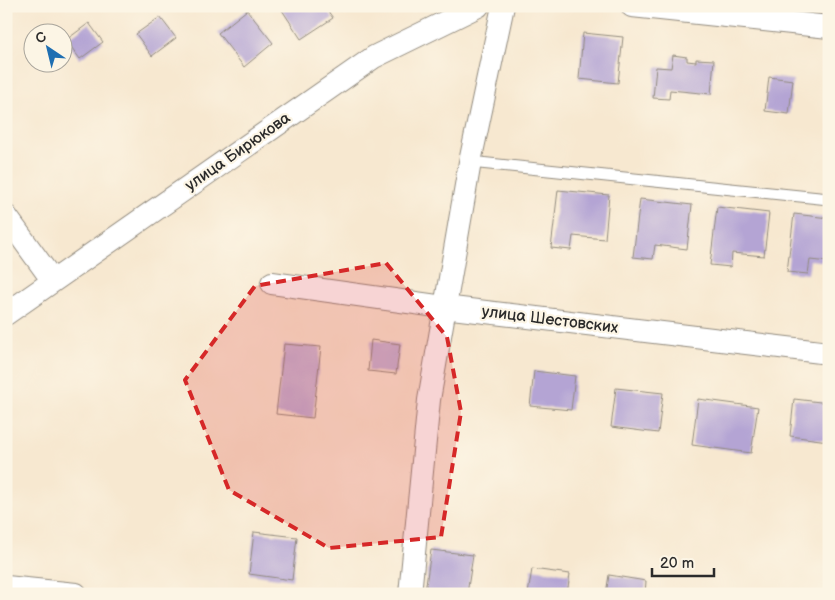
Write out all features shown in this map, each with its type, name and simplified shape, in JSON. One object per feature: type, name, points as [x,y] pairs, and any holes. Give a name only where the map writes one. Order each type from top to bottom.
[{"type":"street","name":"улица Бирюкова","points":[[6,314],[374,57],[478,6]]},
{"type":"street","points":[[410,594],[429,400],[470,162],[503,6]]},
{"type":"street","points":[[632,6],[829,27]]},
{"type":"street","points":[[6,216],[53,281]]},
{"type":"street","name":"улица Шестовских","points":[[272,283],[444,307],[829,353]]},
{"type":"street","points":[[6,587],[76,594]]},
{"type":"lane","points":[[470,162],[829,199]]},
{"type":"highlighted area","points":[[386,263],[447,337],[461,412],[441,537],[329,548],[229,490],[185,380],[255,286]]},
{"type":"building","points":[[287,6],[324,6],[333,18],[301,39],[282,10]]},
{"type":"building","points":[[247,10],[273,43],[244,67],[218,33]]},
{"type":"building","points":[[160,17],[176,38],[152,56],[136,34]]},
{"type":"building","points":[[89,23],[103,42],[80,59],[72,48],[72,36]]},
{"type":"building","points":[[583,33],[623,37],[618,83],[579,79]]},
{"type":"building","points":[[673,55],[687,57],[687,61],[696,62],[696,59],[714,60],[711,94],[670,90],[669,99],[653,98],[656,67],[671,68]]},
{"type":"building","points":[[769,77],[793,80],[789,114],[765,111]]},
{"type":"building","points":[[558,190],[609,195],[605,239],[573,236],[571,250],[551,248]]},
{"type":"building","points":[[640,199],[692,205],[687,249],[655,245],[653,259],[633,257]]},
{"type":"building","points":[[717,207],[769,213],[764,256],[732,253],[731,267],[710,265]]},
{"type":"building","points":[[794,214],[829,218],[829,262],[810,260],[808,274],[787,272]]},
{"type":"building","points":[[371,340],[400,344],[396,374],[368,371]]},
{"type":"building","points":[[284,344],[321,347],[313,418],[276,414]]},
{"type":"building","points":[[534,371],[575,376],[571,410],[530,406]]},
{"type":"building","points":[[616,388],[663,393],[658,433],[611,427]]},
{"type":"building","points":[[698,399],[758,407],[751,453],[692,445]]},
{"type":"building","points":[[794,399],[829,403],[828,441],[790,436]]},
{"type":"building","points":[[254,532],[297,537],[292,580],[249,574]]},
{"type":"building","points":[[431,550],[473,555],[467,594],[425,592]]},
{"type":"building","points":[[532,569],[570,574],[567,594],[528,594]]},
{"type":"building","points":[[609,575],[646,581],[645,594],[606,594]]}]
